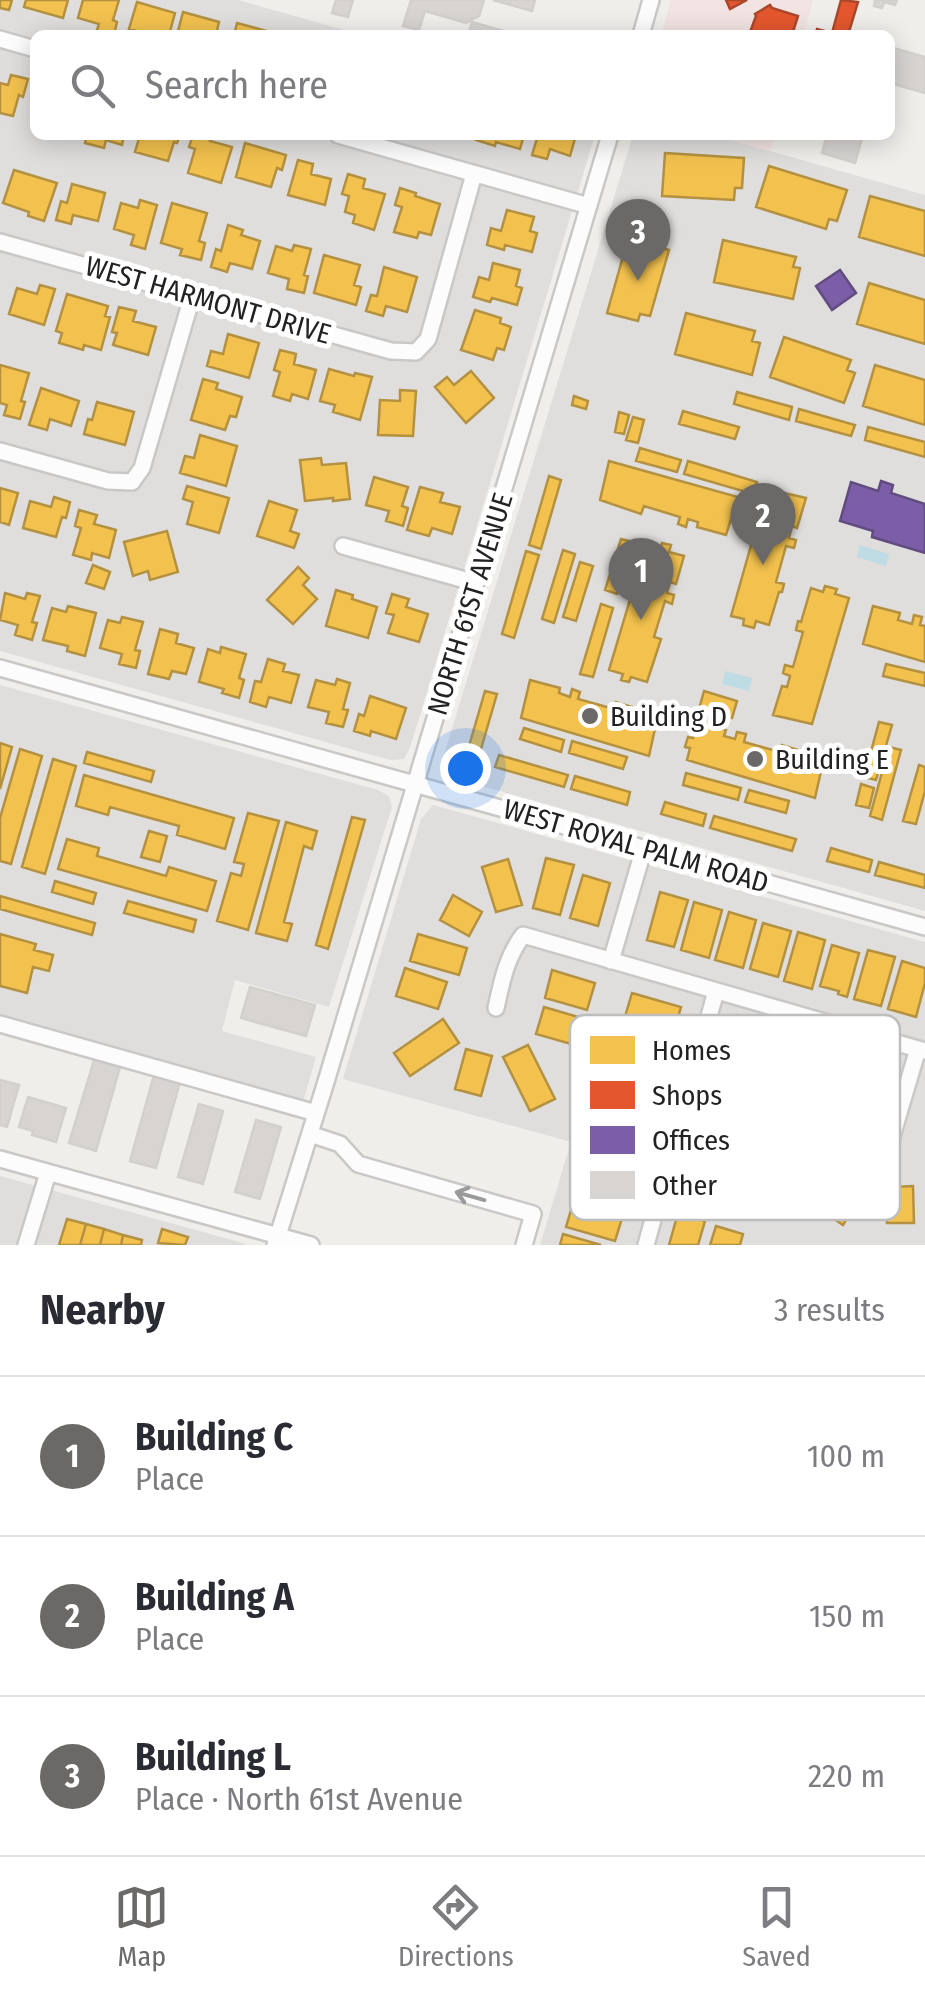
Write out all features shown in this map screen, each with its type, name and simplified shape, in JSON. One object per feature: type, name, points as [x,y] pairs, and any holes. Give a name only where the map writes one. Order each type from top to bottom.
[{"type":"street","points":[[642,30],[651,0]]},
{"type":"street","points":[[0,39],[30,48]]},
{"type":"street","points":[[355,140],[589,206]]},
{"type":"street","name":"NORTH 61ST AVENUE","points":[[276,1241],[609,140]]},
{"type":"street","name":"WEST HARMONT DRIVE","points":[[0,242],[391,351],[416,352],[428,338],[474,174]]},
{"type":"street","points":[[0,451],[108,482],[132,482],[142,468],[192,296]]},
{"type":"street","points":[[342,546],[476,583]]},
{"type":"street","name":"WEST ROYAL PALM ROAD","points":[[0,668],[925,926]]},
{"type":"street","points":[[611,961],[644,848]]},
{"type":"street","points":[[496,1008],[506,965],[523,935],[800,1015]]},
{"type":"street","points":[[709,1015],[716,991]]},
{"type":"street","points":[[0,1024],[316,1113]]},
{"type":"street","points":[[900,1114],[922,1050]]},
{"type":"street","points":[[310,1134],[340,1144],[358,1164],[533,1214],[524,1245]]},
{"type":"street","points":[[0,1159],[276,1241],[311,1245]]},
{"type":"street","points":[[26,1245],[48,1172]]},
{"type":"street","points":[[646,1245],[653,1220]]},
{"type":"shaded area","points":[[0,0],[238,0],[344,30],[30,30],[30,140],[593,140],[404,759],[390,760],[0,651]]},
{"type":"shaded area","points":[[671,0],[813,0],[805,30],[662,30]]},
{"type":"shaded area","points":[[631,140],[731,140],[925,195],[925,911],[446,776],[440,768]]},
{"type":"shaded area","points":[[731,140],[773,140],[770,151]]},
{"type":"shaded area","points":[[0,685],[389,796],[392,807],[329,1007],[235,980],[222,1031],[316,1057],[303,1102],[0,1017]]},
{"type":"shaded area","points":[[433,805],[925,942],[925,1245],[540,1245],[570,1145],[570,1220],[900,1220],[900,1015],[570,1015],[570,1142],[343,1079],[421,819]]},
{"type":"shaded area","points":[[0,1176],[243,1243],[246,1245],[0,1245]]},
{"type":"water","points":[[860,545],[889,554],[886,566],[857,557]]},
{"type":"water","points":[[725,671],[752,678],[749,691],[722,684]]},
{"type":"building: Homes","points":[[0,0],[12,0],[9,10],[0,8]]},
{"type":"building: Homes","points":[[26,0],[68,0],[63,18],[24,7]]},
{"type":"building: Homes","points":[[83,0],[119,0],[113,20],[117,22],[115,30],[97,30],[99,24],[78,18]]},
{"type":"building: Homes","points":[[137,2],[175,13],[170,30],[129,29]]},
{"type":"building: Homes","points":[[183,12],[219,22],[217,30],[178,30]]},
{"type":"building: Homes","points":[[237,23],[263,30],[235,30]]},
{"type":"building: Homes","points":[[11,75],[28,79],[13,116],[0,113],[0,83],[8,85]]},
{"type":"building: Homes","points":[[86,140],[106,140],[104,148],[85,143]]},
{"type":"building: Homes","points":[[139,140],[178,140],[168,161],[135,152]]},
{"type":"building: Homes","points":[[191,140],[210,140],[232,147],[221,183],[188,173],[195,149],[189,147]]},
{"type":"building: Homes","points":[[476,140],[523,140],[520,149],[496,142],[495,146]]},
{"type":"building: Homes","points":[[536,140],[575,140],[570,156],[550,149],[547,159],[532,155]]},
{"type":"building: Homes","points":[[245,143],[286,155],[271,187],[236,177]]},
{"type":"building: Homes","points":[[665,153],[744,158],[742,188],[735,188],[734,200],[662,196]]},
{"type":"building: Homes","points":[[298,160],[313,164],[311,174],[331,179],[325,205],[288,195]]},
{"type":"building: Homes","points":[[769,166],[847,190],[837,221],[829,219],[826,229],[756,207]]},
{"type":"building: Homes","points":[[14,170],[57,183],[44,221],[3,203]]},
{"type":"building: Homes","points":[[348,174],[365,179],[363,188],[385,194],[374,230],[353,223],[355,215],[345,212],[349,196],[342,194]]},
{"type":"building: Homes","points":[[72,184],[105,193],[98,221],[73,215],[71,224],[56,220],[61,201],[67,203]]},
{"type":"building: Homes","points":[[400,188],[440,204],[431,235],[419,232],[417,238],[394,232],[402,207],[395,205]]},
{"type":"building: Homes","points":[[870,196],[925,211],[925,256],[859,237]]},
{"type":"building: Homes","points":[[140,200],[157,205],[145,249],[131,245],[134,235],[114,229],[121,203],[138,208]]},
{"type":"building: Homes","points":[[172,203],[207,213],[199,241],[205,243],[201,260],[180,255],[182,249],[161,243]]},
{"type":"building: Homes","points":[[507,210],[534,217],[530,231],[537,233],[532,252],[487,245],[491,228],[501,231]]},
{"type":"building: Homes","points":[[228,225],[243,230],[241,235],[260,241],[252,269],[230,263],[227,272],[211,267],[216,249],[221,251]]},
{"type":"building: Homes","points":[[630,232],[652,238],[650,245],[669,250],[650,316],[640,314],[638,321],[607,313]]},
{"type":"building: Homes","points":[[723,240],[796,257],[793,267],[800,268],[793,299],[714,282]]},
{"type":"building: Homes","points":[[294,245],[311,249],[304,293],[287,289],[289,279],[268,273],[276,246],[292,251]]},
{"type":"building: Homes","points":[[324,255],[360,265],[354,285],[361,287],[356,305],[314,293]]},
{"type":"building: Homes","points":[[493,263],[520,270],[516,286],[522,288],[517,305],[473,297],[479,277],[489,280]]},
{"type":"building: Homes","points":[[384,267],[417,277],[407,312],[386,306],[383,316],[366,311],[371,295],[377,296]]},
{"type":"building: Homes","points":[[869,283],[925,300],[925,344],[857,324]]},
{"type":"building: Homes","points":[[40,285],[55,289],[44,325],[9,314],[17,288],[37,294]]},
{"type":"building: Homes","points":[[67,294],[108,306],[105,316],[110,317],[101,350],[59,343],[62,333],[56,331]]},
{"type":"building: Homes","points":[[119,307],[136,311],[133,321],[156,327],[148,355],[113,345],[117,333],[112,332]]},
{"type":"building: Homes","points":[[475,310],[501,318],[500,323],[511,327],[504,350],[497,348],[493,360],[461,350]]},
{"type":"building: Homes","points":[[686,313],[755,331],[752,341],[760,343],[752,375],[675,354]]},
{"type":"building: Homes","points":[[228,334],[259,343],[249,378],[207,366],[211,351],[223,354]]},
{"type":"building: Homes","points":[[784,337],[851,360],[847,370],[855,373],[844,403],[770,377]]},
{"type":"building: Homes","points":[[280,350],[296,354],[294,364],[316,370],[308,399],[292,394],[290,401],[273,396],[280,372],[274,370]]},
{"type":"building: Homes","points":[[0,365],[29,373],[20,419],[4,415],[7,405],[0,403]]},
{"type":"building: Homes","points":[[875,365],[925,380],[925,425],[863,406]]},
{"type":"building: Homes","points":[[329,369],[372,377],[360,420],[333,412],[335,405],[320,401]]},
{"type":"building: Homes","points":[[471,371],[494,398],[466,423],[435,387],[447,377],[454,385]]},
{"type":"building: Homes","points":[[203,379],[218,383],[216,389],[242,397],[236,417],[230,416],[225,430],[191,420]]},
{"type":"building: Homes","points":[[41,388],[79,401],[71,426],[50,419],[47,430],[29,425]]},
{"type":"building: Homes","points":[[400,390],[416,391],[413,436],[378,435],[380,400],[400,401]]},
{"type":"building: Homes","points":[[737,392],[792,407],[789,420],[734,404]]},
{"type":"building: Homes","points":[[574,396],[588,401],[586,409],[572,405]]},
{"type":"building: Homes","points":[[97,402],[134,412],[125,445],[84,434]]},
{"type":"building: Homes","points":[[799,409],[855,425],[851,436],[796,421]]},
{"type":"building: Homes","points":[[683,411],[739,427],[735,439],[679,424]]},
{"type":"building: Homes","points":[[619,412],[629,415],[624,434],[615,432]]},
{"type":"building: Homes","points":[[633,417],[644,420],[638,443],[626,440]]},
{"type":"building: Homes","points":[[868,427],[925,442],[925,457],[865,440]]},
{"type":"building: Homes","points":[[200,435],[237,446],[226,486],[180,473],[185,456],[194,458]]},
{"type":"building: Homes","points":[[640,448],[681,460],[677,472],[636,461]]},
{"type":"building: Homes","points":[[321,458],[322,465],[346,463],[350,499],[305,501],[300,460]]},
{"type":"building: Homes","points":[[609,461],[738,497],[726,535],[697,527],[698,522],[688,519],[686,527],[678,524],[680,517],[644,506],[641,514],[600,500]]},
{"type":"building: Homes","points":[[688,461],[757,482],[753,494],[684,474]]},
{"type":"building: Homes","points":[[549,476],[561,480],[541,549],[529,545]]},
{"type":"building: Homes","points":[[374,477],[408,487],[402,506],[408,508],[403,526],[386,521],[389,511],[366,505]]},
{"type":"building: Homes","points":[[187,486],[229,498],[219,533],[187,524],[193,502],[183,499]]},
{"type":"building: Homes","points":[[420,487],[443,493],[440,502],[460,507],[452,534],[432,528],[429,536],[407,530]]},
{"type":"building: Homes","points":[[0,488],[18,493],[9,525],[0,522]]},
{"type":"building: Homes","points":[[767,489],[806,498],[797,528],[792,526],[789,538],[796,540],[794,548],[786,546],[776,582],[784,584],[769,625],[756,621],[754,628],[743,625],[744,619],[731,616]]},
{"type":"building: Homes","points":[[54,497],[70,502],[56,537],[23,528],[30,501],[51,507]]},
{"type":"building: Homes","points":[[269,501],[297,510],[290,531],[299,534],[294,548],[257,536]]},
{"type":"building: Homes","points":[[79,510],[97,515],[94,524],[116,530],[109,558],[92,553],[91,560],[73,555],[81,528],[75,526]]},
{"type":"building: Homes","points":[[167,531],[178,572],[150,580],[148,571],[133,576],[124,542]]},
{"type":"building: Homes","points":[[621,539],[633,542],[617,594],[605,590]]},
{"type":"building: Homes","points":[[662,543],[671,545],[669,552],[684,556],[676,584],[670,582],[667,593],[674,595],[672,604],[665,601],[654,637],[661,639],[647,682],[631,677],[629,682],[621,680],[623,674],[609,670],[646,546],[660,550]]},
{"type":"building: Homes","points":[[563,550],[575,554],[554,623],[542,619]]},
{"type":"building: Homes","points":[[526,551],[539,555],[514,638],[502,634]]},
{"type":"building: Homes","points":[[580,562],[593,566],[576,621],[563,617]]},
{"type":"building: Homes","points":[[93,565],[110,572],[104,589],[86,583]]},
{"type":"building: Homes","points":[[298,567],[309,578],[303,585],[317,599],[293,624],[267,600]]},
{"type":"building: Homes","points":[[825,586],[849,598],[812,724],[773,715],[782,686],[787,687],[790,676],[783,673],[785,665],[793,667],[803,632],[796,630],[798,621],[801,622],[811,588],[823,592]]},
{"type":"building: Homes","points":[[336,590],[377,607],[368,638],[326,626]]},
{"type":"building: Homes","points":[[5,593],[25,599],[27,593],[40,596],[32,622],[37,623],[32,640],[15,635],[18,625],[0,620]]},
{"type":"building: Homes","points":[[392,594],[409,599],[406,607],[428,614],[419,642],[388,633],[394,615],[386,613]]},
{"type":"building: Homes","points":[[601,604],[613,608],[593,677],[580,674]]},
{"type":"building: Homes","points":[[68,606],[96,613],[85,656],[67,651],[68,646],[43,640],[52,608],[66,612]]},
{"type":"building: Homes","points":[[873,606],[900,613],[898,620],[912,624],[914,615],[922,617],[925,662],[863,644]]},
{"type":"building: Homes","points":[[122,617],[143,622],[135,650],[140,651],[136,668],[119,664],[122,654],[100,648],[108,620],[120,623]]},
{"type":"building: Homes","points":[[160,629],[178,634],[176,643],[194,648],[186,674],[172,671],[169,679],[148,674]]},
{"type":"building: Homes","points":[[221,647],[246,654],[239,678],[244,680],[239,698],[199,682],[208,649],[220,653]]},
{"type":"building: Homes","points":[[268,659],[285,664],[283,671],[299,675],[291,703],[269,697],[266,707],[250,702],[255,681],[261,682]]},
{"type":"building: Homes","points":[[886,664],[925,673],[925,686],[883,676]]},
{"type":"building: Homes","points":[[337,679],[350,683],[343,727],[326,723],[329,712],[308,707],[316,680],[335,685]]},
{"type":"building: Homes","name":"Building D","points":[[530,680],[560,688],[559,693],[570,697],[572,689],[580,692],[578,699],[614,709],[616,702],[658,715],[649,756],[521,718]]},
{"type":"building: Homes","points":[[485,691],[497,694],[481,749],[469,746]]},
{"type":"building: Homes","points":[[704,691],[737,701],[732,718],[699,709]]},
{"type":"building: Homes","points":[[370,696],[406,708],[396,739],[371,731],[370,736],[354,731]]},
{"type":"building: Homes","name":"Building E","points":[[698,722],[726,730],[724,736],[735,739],[737,732],[746,734],[744,742],[780,752],[782,745],[824,758],[815,798],[687,760],[690,748],[685,747]]},
{"type":"building: Homes","points":[[879,722],[892,725],[876,780],[864,777]]},
{"type":"building: Homes","points":[[524,728],[564,740],[561,752],[520,739]]},
{"type":"building: Homes","points":[[572,741],[627,757],[623,769],[569,753]]},
{"type":"building: Homes","points":[[0,743],[12,747],[0,789]]},
{"type":"building: Homes","points":[[889,747],[901,750],[882,820],[870,816]]},
{"type":"building: Homes","points":[[20,749],[42,756],[11,864],[0,861],[0,818]]},
{"type":"building: Homes","points":[[87,752],[154,771],[151,782],[84,763]]},
{"type":"building: Homes","points":[[499,755],[568,775],[564,787],[495,767]]},
{"type":"building: Homes","points":[[53,759],[76,766],[45,874],[22,867]]},
{"type":"building: Homes","points":[[919,765],[925,767],[925,791],[916,824],[903,821]]},
{"type":"building: Homes","points":[[686,773],[741,788],[738,800],[683,785]]},
{"type":"building: Homes","points":[[84,775],[234,818],[225,849],[177,835],[179,826],[110,807],[108,815],[76,806]]},
{"type":"building: Homes","points":[[575,776],[630,792],[627,805],[571,789]]},
{"type":"building: Homes","points":[[861,784],[874,788],[869,808],[856,805]]},
{"type":"building: Homes","points":[[749,790],[789,801],[786,813],[745,802]]},
{"type":"building: Homes","points":[[665,802],[706,814],[703,826],[661,814]]},
{"type":"building: Homes","points":[[248,813],[279,821],[248,930],[217,921],[231,873],[241,876],[244,864],[234,862]]},
{"type":"building: Homes","points":[[714,816],[796,839],[792,851],[710,828]]},
{"type":"building: Homes","points":[[352,817],[365,820],[328,949],[316,945]]},
{"type":"building: Homes","points":[[286,822],[317,831],[312,849],[304,846],[284,922],[292,924],[287,941],[256,933]]},
{"type":"building: Homes","points":[[149,831],[167,836],[160,862],[141,857]]},
{"type":"building: Homes","points":[[67,839],[99,848],[97,856],[166,876],[169,867],[216,881],[207,911],[58,869]]},
{"type":"building: Homes","points":[[831,848],[872,860],[869,872],[827,861]]},
{"type":"building: Homes","points":[[546,858],[574,865],[560,915],[533,908]]},
{"type":"building: Homes","points":[[508,859],[522,905],[496,912],[482,867]]},
{"type":"building: Homes","points":[[879,862],[925,875],[925,888],[875,875]]},
{"type":"building: Homes","points":[[583,875],[610,883],[598,926],[570,918]]},
{"type":"building: Homes","points":[[55,881],[96,893],[93,904],[52,892]]},
{"type":"building: Homes","points":[[660,892],[688,900],[674,947],[647,940]]},
{"type":"building: Homes","points":[[453,895],[482,912],[469,936],[440,920]]},
{"type":"building: Homes","points":[[0,896],[95,923],[92,935],[0,909]]},
{"type":"building: Homes","points":[[128,901],[196,920],[193,932],[124,913]]},
{"type":"building: Homes","points":[[694,902],[722,910],[709,958],[681,950]]},
{"type":"building: Homes","points":[[729,912],[756,920],[743,968],[715,960]]},
{"type":"building: Homes","points":[[763,923],[791,931],[778,977],[750,969]]},
{"type":"building: Homes","points":[[798,932],[825,940],[812,989],[784,981]]},
{"type":"building: Homes","points":[[0,934],[36,944],[34,950],[53,955],[49,971],[33,967],[27,993],[0,986]]},
{"type":"building: Homes","points":[[418,934],[467,948],[459,975],[410,961]]},
{"type":"building: Homes","points":[[832,945],[859,953],[847,997],[820,986]]},
{"type":"building: Homes","points":[[868,950],[895,957],[881,1006],[854,999]]},
{"type":"building: Homes","points":[[902,961],[925,968],[916,1017],[888,1009]]},
{"type":"building: Homes","points":[[405,968],[447,982],[438,1009],[396,996]]},
{"type":"building: Homes","points":[[552,970],[595,983],[587,1010],[545,998]]},
{"type":"building: Homes","points":[[632,993],[681,1007],[679,1015],[625,1015]]},
{"type":"building: Homes","points":[[544,1007],[571,1015],[570,1044],[536,1034]]},
{"type":"building: Homes","points":[[443,1019],[459,1043],[410,1076],[394,1053]]},
{"type":"building: Homes","points":[[528,1045],[555,1099],[530,1111],[503,1057]]},
{"type":"building: Homes","points":[[466,1049],[492,1056],[481,1096],[455,1089]]},
{"type":"building: Homes","points":[[913,1186],[914,1223],[887,1223],[900,1220],[900,1187]]},
{"type":"building: Homes","points":[[570,1214],[570,1220],[621,1220],[615,1241],[566,1227]]},
{"type":"building: Homes","points":[[67,1219],[86,1224],[80,1245],[59,1245]]},
{"type":"building: Homes","points":[[676,1220],[705,1221],[698,1245],[669,1245]]},
{"type":"building: Homes","points":[[86,1224],[104,1229],[100,1245],[80,1245]]},
{"type":"building: Homes","points":[[716,1226],[743,1234],[740,1245],[710,1245]]},
{"type":"building: Homes","points":[[104,1229],[123,1235],[121,1245],[100,1245]]},
{"type":"building: Homes","points":[[162,1229],[188,1237],[185,1245],[158,1243]]},
{"type":"building: Homes","points":[[563,1234],[601,1245],[560,1245]]},
{"type":"building: Homes","points":[[123,1235],[142,1240],[141,1245],[121,1245]]},
{"type":"building: Shops","points":[[726,0],[747,0],[730,9]]},
{"type":"building: Shops","points":[[841,0],[858,2],[850,30],[833,30]]},
{"type":"building: Shops","points":[[770,5],[798,16],[794,30],[751,30],[755,14]]},
{"type":"building: Offices","points":[[840,270],[856,293],[832,310],[816,286]]},
{"type":"building: Offices","points":[[881,481],[893,485],[891,493],[925,504],[925,553],[872,537],[873,531],[840,521],[851,482],[878,491]]},
{"type":"building: Other","points":[[336,0],[353,0],[348,17],[332,13]]},
{"type":"building: Other","points":[[411,0],[484,0],[479,16],[466,23],[425,11],[419,30],[403,26]]},
{"type":"building: Other","points":[[493,0],[535,0],[532,11]]},
{"type":"building: Other","points":[[875,0],[897,0],[895,5],[884,2],[882,8],[874,6]]},
{"type":"building: Other","points":[[472,22],[500,30],[470,30]]},
{"type":"building: Other","points":[[895,48],[925,57],[925,93],[895,84]]},
{"type":"building: Other","points":[[826,140],[862,140],[855,163],[822,153]]},
{"type":"building: Other","points":[[250,987],[315,1005],[306,1036],[241,1018]]},
{"type":"building: Other","points":[[95,1057],[121,1064],[96,1151],[69,1143]]},
{"type":"building: Other","points":[[154,1075],[180,1082],[156,1168],[130,1161]]},
{"type":"building: Other","points":[[0,1080],[19,1085],[7,1127],[0,1125]]},
{"type":"building: Other","points":[[28,1097],[66,1108],[56,1142],[19,1127]]},
{"type":"building: Other","points":[[199,1104],[223,1111],[203,1184],[178,1177]]},
{"type":"building: Other","points":[[256,1120],[281,1127],[260,1199],[235,1192]]},
{"type":"place","name":"Building L","points":[[638,281]]},
{"type":"place","name":"Building A","points":[[763,565]]},
{"type":"place","name":"Building C","points":[[641,620]]},
{"type":"place","name":"Building D","points":[[590,716]]},
{"type":"place","name":"Building E","points":[[755,759]]}]
